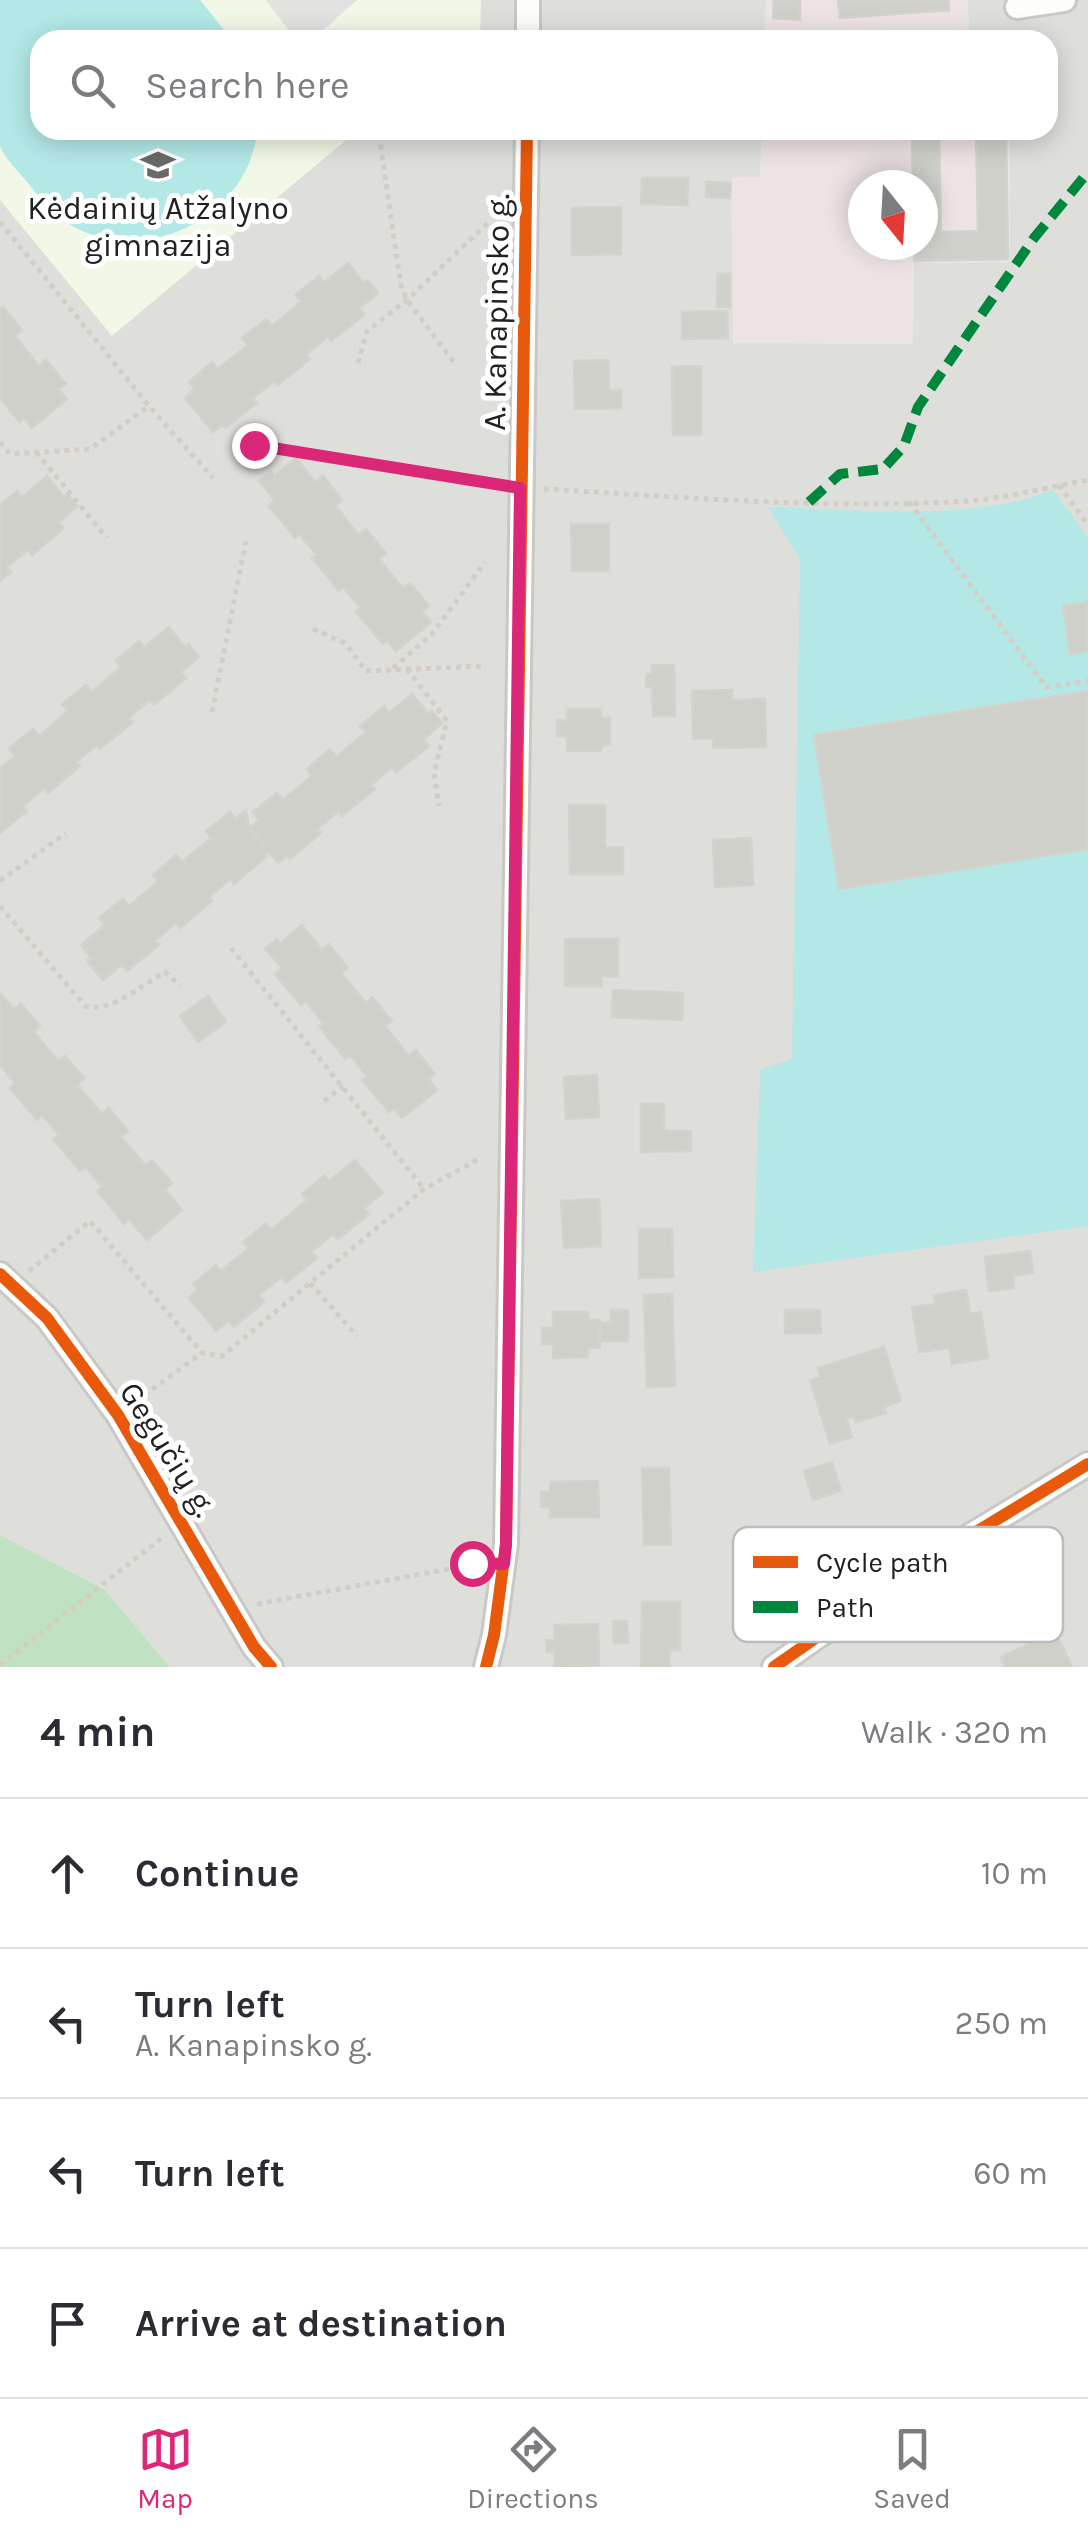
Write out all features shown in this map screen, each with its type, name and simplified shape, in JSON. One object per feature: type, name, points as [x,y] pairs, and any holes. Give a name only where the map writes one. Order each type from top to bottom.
[{"type":"street","points":[[528,0],[528,30]]},
{"type":"street","points":[[1018,6],[1064,0]]},
{"type":"street","name":"A. Kanapinsko g.","points":[[494,1635],[504,1564],[526,140]]},
{"type":"street","name":"Gegučių g.","points":[[6,1280],[47,1318],[118,1415],[254,1646],[272,1667]]},
{"type":"street","points":[[984,1527],[1088,1464]]},
{"type":"street","points":[[471,1667],[494,1635]]},
{"type":"street","points":[[486,1667],[494,1635]]},
{"type":"street","points":[[494,1635],[498,1667]]},
{"type":"street","points":[[774,1667],[810,1642]]},
{"type":"path","points":[[379,140],[401,286],[407,300],[456,365]]},
{"type":"path","points":[[358,363],[368,331],[407,300],[491,220]]},
{"type":"path","points":[[0,222],[149,406],[213,478]]},
{"type":"path","points":[[0,442],[10,454],[90,449],[149,406]]},
{"type":"path","points":[[254,445],[520,488],[727,499],[970,501],[1088,480]]},
{"type":"path","points":[[36,452],[107,538]]},
{"type":"path","points":[[1059,485],[1088,525]]},
{"type":"path","points":[[909,502],[1046,688],[1088,681]]},
{"type":"path","points":[[212,712],[246,541]]},
{"type":"path","points":[[391,670],[432,634],[485,562]]},
{"type":"path","points":[[313,629],[345,643],[366,672],[484,666]]},
{"type":"path","points":[[407,669],[447,721],[434,773],[439,806]]},
{"type":"path","points":[[0,881],[66,833]]},
{"type":"path","points":[[0,906],[84,1006],[95,1010],[107,1006],[165,972],[180,986]]},
{"type":"path","points":[[231,948],[424,1188]]},
{"type":"path","points":[[324,1101],[343,1086]]},
{"type":"path","points":[[6,1280],[90,1222],[202,1353],[222,1356],[424,1188],[479,1158]]},
{"type":"path","points":[[310,1283],[358,1336]]},
{"type":"path","points":[[118,1415],[202,1353]]},
{"type":"path","points":[[0,1665],[168,1533]]},
{"type":"path","points":[[236,1613],[250,1605],[472,1563],[504,1564]]},
{"type":"shaded area","points":[[0,0],[766,0],[765,30],[30,30],[30,140],[762,140],[760,177],[732,178],[913,343],[913,263],[1010,262],[1010,140],[1058,140],[1058,30],[969,30],[967,0],[1088,0],[1088,1667],[170,1667],[104,1589],[0,1535]]},
{"type":"shaded area","name":"Kėdainių Atžalyno gimnazija","points":[[0,0],[481,0],[480,30],[30,30],[30,140],[346,140],[112,336],[0,200]]},
{"type":"shaded area","points":[[0,0],[200,0],[224,30],[30,30],[30,140],[255,140],[250,160],[236,186],[217,208],[165,236],[136,241],[107,239],[63,220],[39,197],[0,146]]},
{"type":"shaded area","points":[[266,0],[357,0],[323,30],[288,30]]},
{"type":"shaded area","points":[[766,0],[967,0],[969,30],[765,30]]},
{"type":"shaded area","points":[[762,140],[1010,140],[1010,262],[914,263],[913,344],[733,343],[731,178],[760,177]]},
{"type":"shaded area","points":[[1053,490],[1088,537],[1088,1226],[753,1272],[760,1070],[792,1059],[800,559],[768,507],[949,510],[986,507]]},
{"type":"green space","points":[[0,1535],[104,1589],[170,1667],[0,1667]]},
{"type":"building","points":[[774,0],[800,0],[800,20],[773,18]]},
{"type":"building","points":[[838,0],[948,0],[949,10],[840,18]]},
{"type":"building","points":[[912,140],[939,140],[941,232],[978,231],[976,140],[1006,140],[1008,259],[914,261],[938,260],[938,170],[913,170]]},
{"type":"building","points":[[642,178],[688,178],[687,205],[641,204]]},
{"type":"building","points":[[706,182],[731,183],[730,198],[706,197]]},
{"type":"building","points":[[621,207],[621,254],[572,255],[572,208]]},
{"type":"building","points":[[348,263],[378,293],[359,308],[364,315],[331,341],[328,337],[306,354],[310,359],[278,385],[274,381],[253,398],[257,403],[225,428],[222,425],[213,432],[185,398],[195,389],[189,382],[212,362],[218,369],[248,345],[242,338],[266,319],[272,326],[301,302],[295,295],[319,276],[324,282]]},
{"type":"building","points":[[718,274],[730,274],[730,307],[717,307]]},
{"type":"building","points":[[3,307],[22,330],[15,336],[39,366],[46,360],[66,384],[59,389],[67,399],[32,428],[24,418],[19,422],[0,398]]},
{"type":"building","points":[[727,311],[728,338],[682,339],[682,312]]},
{"type":"building","points":[[608,360],[609,390],[621,390],[621,408],[575,409],[574,361]]},
{"type":"building","points":[[701,366],[701,435],[673,435],[672,367]]},
{"type":"building","points":[[296,458],[315,482],[323,476],[342,500],[335,506],[359,535],[366,529],[386,553],[379,559],[403,588],[410,583],[429,606],[422,612],[431,622],[396,651],[387,641],[383,644],[356,612],[361,608],[343,587],[339,591],[312,558],[317,555],[299,534],[295,538],[269,506],[275,501],[259,481],[271,472],[274,476]]},
{"type":"building","points":[[47,476],[77,506],[59,522],[64,528],[32,555],[28,550],[7,567],[11,572],[0,581],[0,505],[17,491],[22,497]]},
{"type":"building","points":[[571,524],[609,524],[609,571],[572,571]]},
{"type":"building","points":[[1088,602],[1088,651],[1070,654],[1063,606]]},
{"type":"building","points":[[169,627],[199,657],[181,672],[186,678],[154,705],[150,700],[129,718],[133,722],[100,749],[97,745],[76,762],[80,766],[48,793],[44,788],[23,806],[27,811],[0,833],[0,768],[15,756],[9,748],[33,729],[39,736],[68,711],[62,704],[86,685],[92,692],[121,667],[116,661],[139,641],[144,647]]},
{"type":"building","points":[[652,665],[674,665],[675,716],[653,716],[652,687],[646,687],[646,674],[652,674]]},
{"type":"building","points":[[732,690],[732,700],[765,699],[766,747],[713,748],[713,738],[693,739],[692,691]]},
{"type":"building","points":[[1088,691],[1088,849],[839,889],[814,735]]},
{"type":"building","points":[[412,694],[442,723],[424,739],[429,746],[396,772],[392,767],[371,785],[375,789],[342,816],[339,811],[317,829],[321,833],[290,859],[287,855],[278,863],[249,828],[259,820],[253,812],[277,793],[283,800],[312,776],[307,769],[330,749],[336,757],[366,732],[360,726],[384,706],[389,713]]},
{"type":"building","points":[[567,709],[601,709],[601,718],[610,718],[610,745],[601,746],[601,751],[567,751],[567,737],[557,736],[557,720],[567,720]]},
{"type":"building","points":[[569,805],[605,805],[605,848],[623,847],[623,874],[570,874]]},
{"type":"building","points":[[246,810],[249,828],[270,853],[263,854],[266,857],[234,884],[230,879],[209,897],[212,901],[180,928],[176,923],[155,941],[159,945],[127,971],[122,965],[103,980],[87,961],[91,958],[81,945],[105,925],[99,918],[123,899],[129,906],[158,882],[153,875],[176,855],[182,862],[211,838],[206,831],[230,812],[235,819]]},
{"type":"building","points":[[751,838],[753,885],[715,887],[713,840]]},
{"type":"building","points":[[302,925],[322,950],[329,944],[348,968],[341,973],[366,1003],[372,997],[392,1021],[385,1026],[409,1056],[416,1050],[435,1074],[429,1079],[437,1090],[402,1118],[394,1108],[389,1112],[362,1080],[367,1076],[350,1055],[345,1059],[319,1026],[323,1023],[306,1001],[301,1005],[275,974],[282,968],[265,949],[277,939],[280,943]]},
{"type":"building","points":[[565,939],[618,939],[618,977],[601,976],[602,986],[565,986]]},
{"type":"building","points":[[613,990],[683,993],[682,1020],[612,1017]]},
{"type":"building","points":[[0,993],[14,1009],[21,1004],[40,1026],[34,1032],[58,1061],[65,1056],[84,1078],[77,1085],[102,1114],[109,1108],[128,1131],[121,1137],[146,1166],[152,1160],[172,1183],[165,1189],[182,1210],[147,1240],[129,1219],[124,1224],[97,1191],[102,1187],[86,1167],[80,1171],[53,1139],[59,1135],[42,1115],[37,1120],[10,1088],[15,1083],[0,1065]]},
{"type":"building","points":[[208,996],[226,1022],[198,1042],[180,1016]]},
{"type":"building","points":[[597,1075],[599,1117],[566,1119],[564,1077]]},
{"type":"building","points":[[641,1104],[664,1104],[664,1131],[691,1131],[691,1151],[641,1152]]},
{"type":"building","points":[[355,1160],[383,1193],[364,1208],[369,1214],[338,1239],[333,1234],[311,1252],[317,1258],[286,1283],[281,1277],[259,1295],[264,1302],[234,1327],[228,1321],[216,1331],[189,1298],[198,1290],[193,1284],[216,1265],[221,1271],[249,1248],[243,1242],[266,1223],[271,1230],[307,1200],[302,1194],[325,1175],[329,1181]]},
{"type":"building","points":[[599,1199],[601,1246],[564,1248],[561,1201]]},
{"type":"building","points":[[639,1229],[672,1229],[673,1277],[639,1278]]},
{"type":"building","points":[[1030,1251],[1033,1273],[1013,1276],[1014,1288],[989,1291],[985,1257]]},
{"type":"building","points":[[966,1290],[970,1314],[981,1312],[988,1358],[952,1364],[949,1348],[919,1352],[912,1307],[936,1304],[934,1295]]},
{"type":"building","points":[[672,1294],[675,1386],[647,1387],[644,1295]]},
{"type":"building","points":[[611,1310],[628,1310],[628,1341],[600,1341],[600,1323],[611,1323]]},
{"type":"building","points":[[785,1310],[820,1310],[821,1333],[785,1333]]},
{"type":"building","points":[[553,1312],[588,1312],[589,1320],[600,1320],[600,1347],[588,1348],[588,1357],[553,1358],[553,1344],[542,1344],[542,1328],[553,1328]]},
{"type":"building","points":[[884,1347],[901,1401],[884,1407],[886,1413],[856,1422],[854,1416],[846,1418],[852,1437],[830,1444],[810,1380],[821,1377],[818,1368]]},
{"type":"building","points":[[832,1462],[841,1491],[813,1500],[804,1471]]},
{"type":"building","points":[[642,1468],[669,1468],[671,1545],[644,1545]]},
{"type":"building","points":[[598,1481],[599,1517],[550,1517],[550,1507],[541,1507],[541,1492],[550,1492],[550,1482]]},
{"type":"building","points":[[642,1602],[680,1602],[680,1650],[670,1650],[669,1667],[641,1667]]},
{"type":"building","points":[[613,1621],[627,1621],[628,1643],[614,1643]]},
{"type":"building","points":[[598,1624],[599,1665],[555,1667],[555,1652],[547,1652],[546,1640],[555,1640],[554,1625]]},
{"type":"building","points":[[1032,1642],[1060,1642],[1072,1667],[1005,1667],[1001,1657]]},
{"type":"marked path","points":[[809,502],[840,474],[883,469],[904,446],[918,407],[1034,238],[1088,172]]},
{"type":"cycle path","points":[[486,1667],[506,1544],[527,140]]},
{"type":"cycle path","points":[[0,1274],[47,1318],[118,1415],[254,1647],[271,1667]]},
{"type":"cycle path","points":[[984,1527],[1088,1464]]},
{"type":"cycle path","points":[[774,1667],[810,1642]]},
{"type":"place","name":"Kėdainių Atžalyno gimnazija","points":[[158,165]]},
{"type":"route","points":[[254,445],[520,488],[506,1544],[504,1564],[472,1563]]}]
